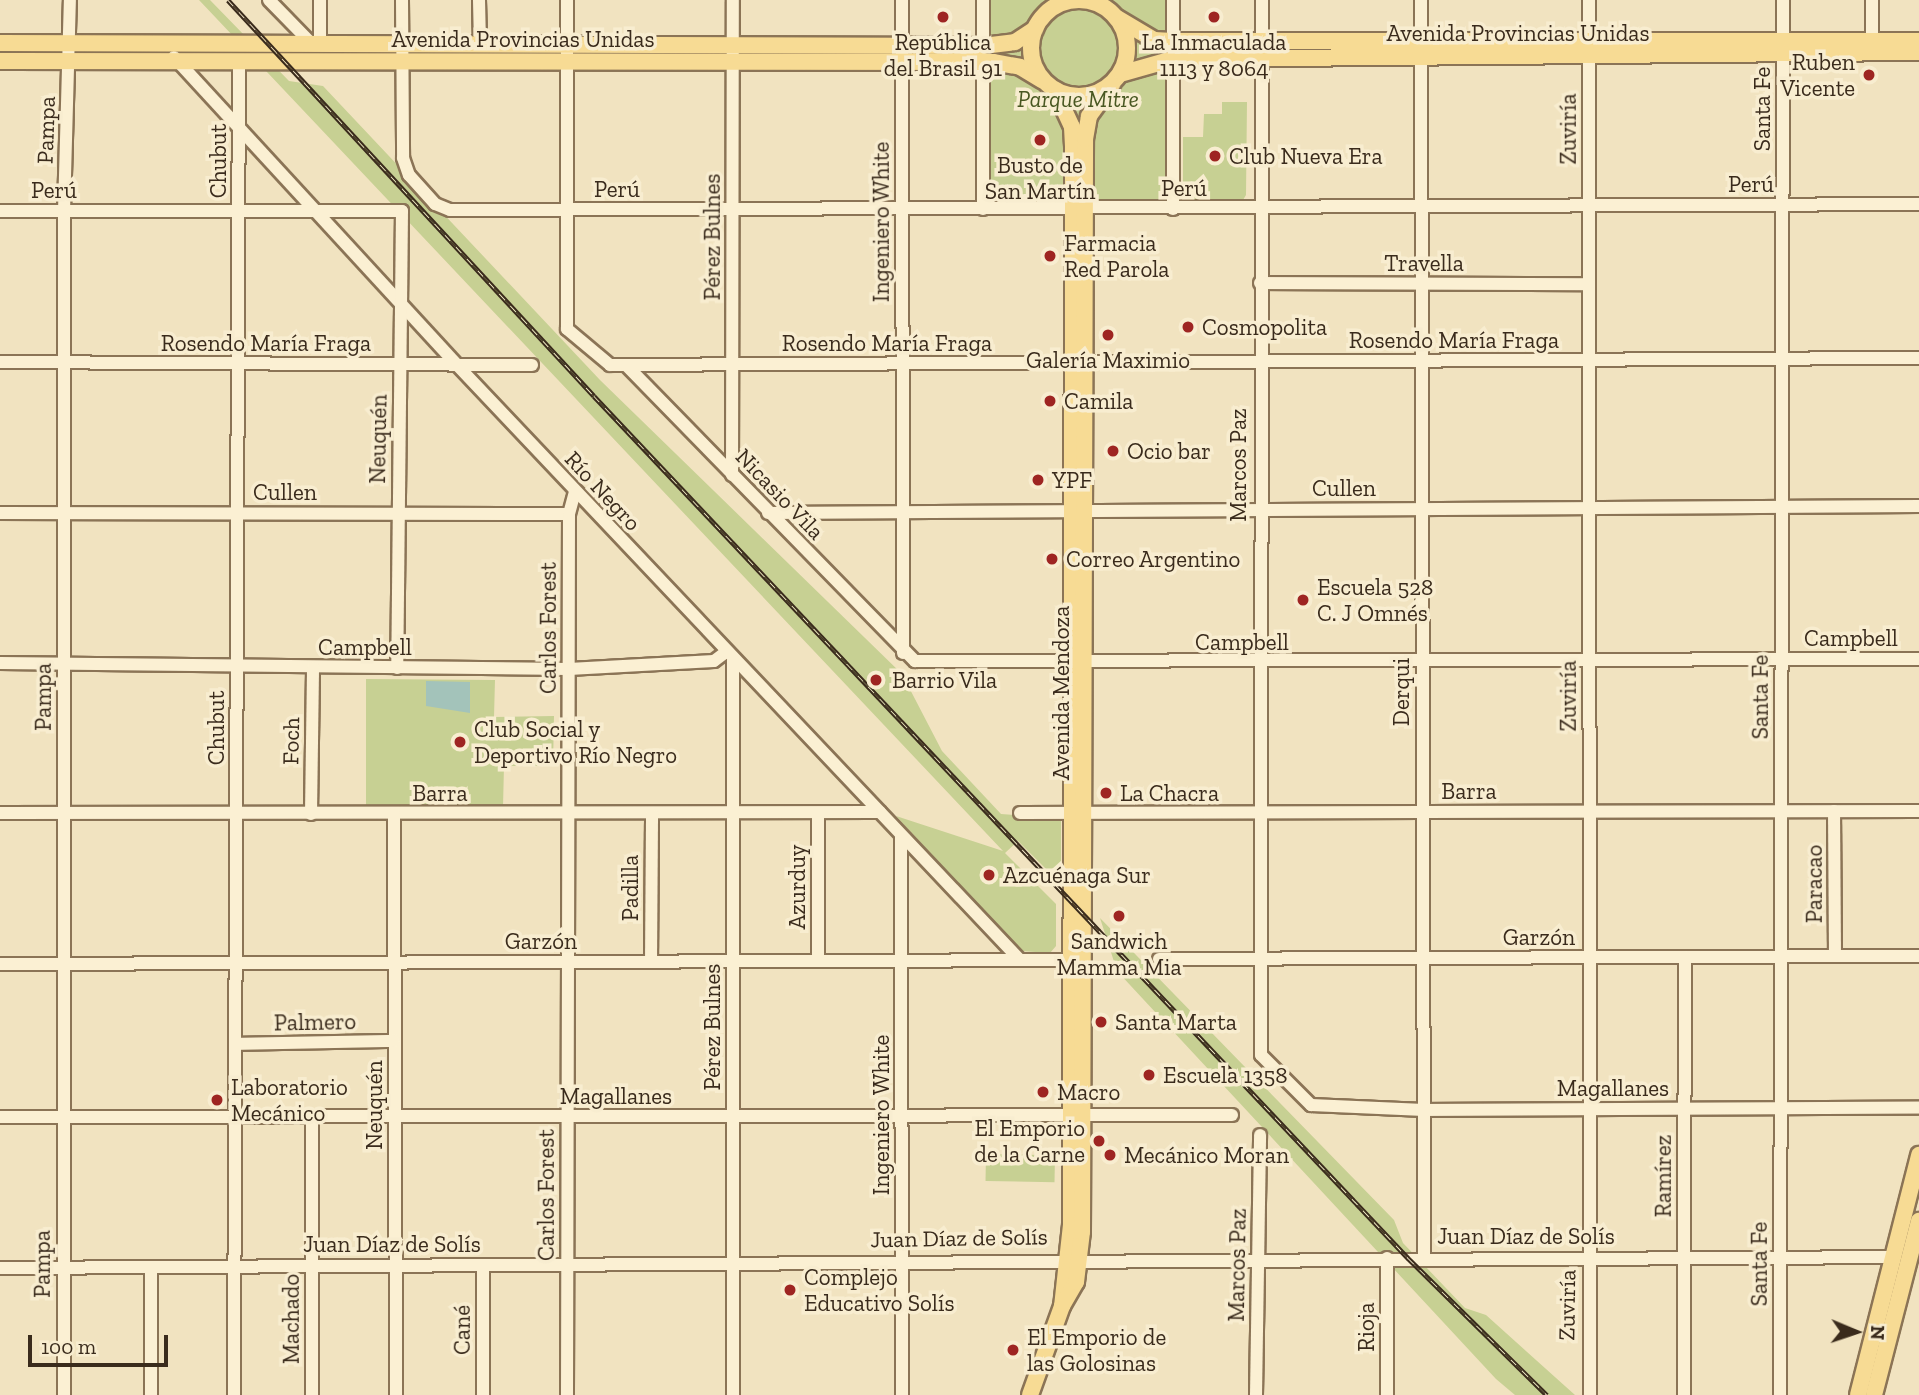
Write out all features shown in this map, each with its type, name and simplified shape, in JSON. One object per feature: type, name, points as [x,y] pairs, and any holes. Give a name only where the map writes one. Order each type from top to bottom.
[{"type":"main road","points":[[1074,0],[1099,3],[1117,18],[1127,46],[1116,79],[1084,97],[1049,85],[1031,55],[1035,29],[1054,5],[1074,0]]},
{"type":"main road","name":"Avenida Provincias Unidas","points":[[1117,18],[1154,40],[1262,41],[1421,49]]},
{"type":"main road","name":"Avenida Provincias Unidas","points":[[983,54],[1015,42],[1035,29]]},
{"type":"main road","name":"Avenida Provincias Unidas","points":[[1783,47],[1919,41]]},
{"type":"main road","name":"Avenida Provincias Unidas","points":[[0,43],[316,44],[402,53],[567,62],[733,53]]},
{"type":"main road","name":"Avenida Provincias Unidas","points":[[0,61],[239,61],[402,53],[480,44],[733,53],[983,54],[1020,66],[1049,85]]},
{"type":"main road","name":"Avenida Provincias Unidas","points":[[1116,79],[1173,59],[1262,58],[1421,49],[1783,47],[1919,52]]},
{"type":"main road","name":"Avenida Mendoza","points":[[1079,209],[1088,116],[1116,79]]},
{"type":"main road","name":"Avenida Mendoza","points":[[1030,1395],[1062,1306],[1076,1282],[1079,209],[1072,127],[1049,85]]},
{"type":"main road","points":[[1858,1395],[1919,1155]]},
{"type":"main road","points":[[1874,1395],[1914,1256],[1919,1221]]},
{"type":"main road","name":"Juan Díaz de Solís","points":[[1893,1256],[1914,1256]]},
{"type":"street","name":"Pampa","points":[[64,1395],[64,211],[69,0]]},
{"type":"street","points":[[270,0],[316,44]]},
{"type":"street","points":[[316,44],[320,0]]},
{"type":"street","points":[[402,0],[402,53]]},
{"type":"street","points":[[480,0],[480,44]]},
{"type":"street","points":[[567,0],[567,210]]},
{"type":"street","name":"Pérez Bulnes","points":[[732,475],[733,0]]},
{"type":"street","name":"Ingeniero White","points":[[902,0],[903,653]]},
{"type":"street","points":[[983,0],[983,209]]},
{"type":"street","points":[[1172,0],[1172,41]]},
{"type":"street","name":"Marcos Paz","points":[[1262,0],[1258,960],[1261,1055],[1307,1104]]},
{"type":"street","name":"Derqui","points":[[1421,0],[1424,1258]]},
{"type":"street","name":"Zuviría","points":[[1589,0],[1589,1394]]},
{"type":"street","name":"Santa Fe","points":[[1780,1395],[1783,0]]},
{"type":"street","points":[[1872,0],[1872,41]]},
{"type":"street","name":"Río Negro","points":[[162,44],[575,492],[1020,960]]},
{"type":"street","name":"Perú","points":[[402,53],[403,158],[417,184],[435,204],[450,210],[1919,204]]},
{"type":"street","points":[[1173,59],[1173,209]]},
{"type":"street","name":"Chubut","points":[[234,1395],[239,61]]},
{"type":"street","name":"Rosendo María Fraga","points":[[567,210],[567,329],[610,365],[1919,358]]},
{"type":"street","name":"Perú","points":[[0,211],[401,211]]},
{"type":"street","name":"Neuquén","points":[[397,668],[401,211]]},
{"type":"street","name":"Travella","points":[[1260,283],[1589,284]]},
{"type":"street","name":"Rosendo María Fraga","points":[[0,362],[532,365]]},
{"type":"street","name":"Nicasio Vila","points":[[626,365],[903,653]]},
{"type":"street","name":"Carlos Forest","points":[[567,1395],[569,514],[575,492]]},
{"type":"street","name":"Cullen","points":[[768,513],[1919,506]]},
{"type":"street","name":"Cullen","points":[[0,513],[569,514]]},
{"type":"street","name":"Campbell","points":[[903,653],[915,661],[1078,664],[1919,659]]},
{"type":"street","name":"Pérez Bulnes","points":[[729,656],[733,813],[733,1395]]},
{"type":"street","name":"Campbell","points":[[0,663],[237,668],[569,669],[714,661],[729,656]]},
{"type":"street","name":"Foch","points":[[311,814],[313,668]]},
{"type":"street","name":"Barra","points":[[1020,813],[1919,810]]},
{"type":"street","name":"Paracao","points":[[1834,811],[1835,956]]},
{"type":"street","name":"Barra","points":[[0,813],[880,812]]},
{"type":"street","name":"Azurduy","points":[[818,813],[818,961]]},
{"type":"street","name":"Neuquén","points":[[394,814],[396,1395]]},
{"type":"street","name":"Padilla","points":[[651,962],[652,814]]},
{"type":"street","name":"Ingeniero White","points":[[901,836],[902,1395]]},
{"type":"street","name":"Garzón","points":[[1159,960],[1919,956]]},
{"type":"street","name":"Ramírez","points":[[1684,1395],[1685,957]]},
{"type":"street","name":"Garzón","points":[[0,964],[1077,960]]},
{"type":"street","name":"Palmero","points":[[236,1044],[394,1041]]},
{"type":"street","name":"Magallanes","points":[[1307,1104],[1424,1110],[1919,1107]]},
{"type":"street","name":"Magallanes","points":[[0,1117],[1232,1115]]},
{"type":"street","name":"Machado","points":[[312,1118],[312,1395]]},
{"type":"street","name":"Marcos Paz","points":[[1256,1395],[1260,1135]]},
{"type":"street","name":"Juan Díaz de Solís","points":[[0,1268],[733,1265],[1074,1259],[1684,1259],[1893,1256]]},
{"type":"street","name":"Rioja","points":[[1387,1258],[1387,1395]]},
{"type":"street","name":"Cané","points":[[483,1266],[483,1395]]},
{"type":"street","points":[[151,1268],[151,1395]]},
{"type":"green space","points":[[199,0],[210,0],[289,81],[323,86],[600,380],[902,674],[942,751],[1001,814],[1061,818],[1061,884],[1018,841],[1005,853],[1056,904],[1056,946],[1050,953],[1021,951],[896,816],[1003,851]]},
{"type":"green space","name":"Parque Mitre","points":[[983,0],[1173,0],[1173,209],[983,209]]},
{"type":"green space","name":"Club Nueva Era","points":[[1222,102],[1247,102],[1246,195],[1243,200],[1183,200],[1183,137],[1203,137],[1204,114],[1222,114]]},
{"type":"green space","name":"Club Social y Deportivo Río Negro","points":[[366,679],[495,680],[494,717],[554,716],[553,766],[504,766],[503,807],[366,806]]},
{"type":"green space","points":[[1100,918],[1394,1220],[1403,1243],[1465,1308],[1486,1315],[1575,1395],[1515,1395],[1496,1379],[1117,971]]},
{"type":"green space","points":[[986,1154],[1055,1155],[1055,1182],[986,1181]]},
{"type":"water","points":[[426,681],[470,682],[470,713],[426,706]]},
{"type":"railway","points":[[228,0],[594,396],[1408,1258],[1547,1395]]},
{"type":"place","name":"República del Brasil 91","points":[[943,17]]},
{"type":"place","name":"La Inmaculada 1113 y 8064","points":[[1214,17]]},
{"type":"place","name":"Ruben Vicente","points":[[1869,75]]},
{"type":"place","name":"Busto de San Martín","points":[[1040,140]]},
{"type":"place","name":"Club Nueva Era","points":[[1215,156]]},
{"type":"place","name":"Farmacia Red Parola","points":[[1050,256]]},
{"type":"place","name":"Cosmopolita","points":[[1188,327]]},
{"type":"place","name":"Galería Maximio","points":[[1108,335]]},
{"type":"place","name":"Camila","points":[[1050,401]]},
{"type":"place","name":"Ocio bar","points":[[1113,451]]},
{"type":"place","name":"YPF","points":[[1038,480]]},
{"type":"place","name":"Correo Argentino","points":[[1052,559]]},
{"type":"place","name":"Escuela 528 C. J Omnés","points":[[1303,600]]},
{"type":"place","name":"Barrio Vila","points":[[876,680]]},
{"type":"place","name":"Club Social y Deportivo Río Negro","points":[[460,742]]},
{"type":"place","name":"La Chacra","points":[[1106,793]]},
{"type":"place","name":"Azcuénaga Sur","points":[[989,875]]},
{"type":"place","name":"Sandwich Mamma Mia","points":[[1119,916]]},
{"type":"place","name":"Santa Marta","points":[[1101,1022]]},
{"type":"place","name":"Escuela 1358","points":[[1149,1075]]},
{"type":"place","name":"Macro","points":[[1043,1092]]},
{"type":"place","name":"Laboratorio Mecánico","points":[[217,1100]]},
{"type":"place","name":"El Emporio de la Carne","points":[[1099,1141]]},
{"type":"place","name":"Mecánico Moran","points":[[1110,1155]]},
{"type":"place","name":"Complejo Educativo Solís","points":[[790,1290]]},
{"type":"place","name":"El Emporio de las Golosinas","points":[[1013,1350]]}]
